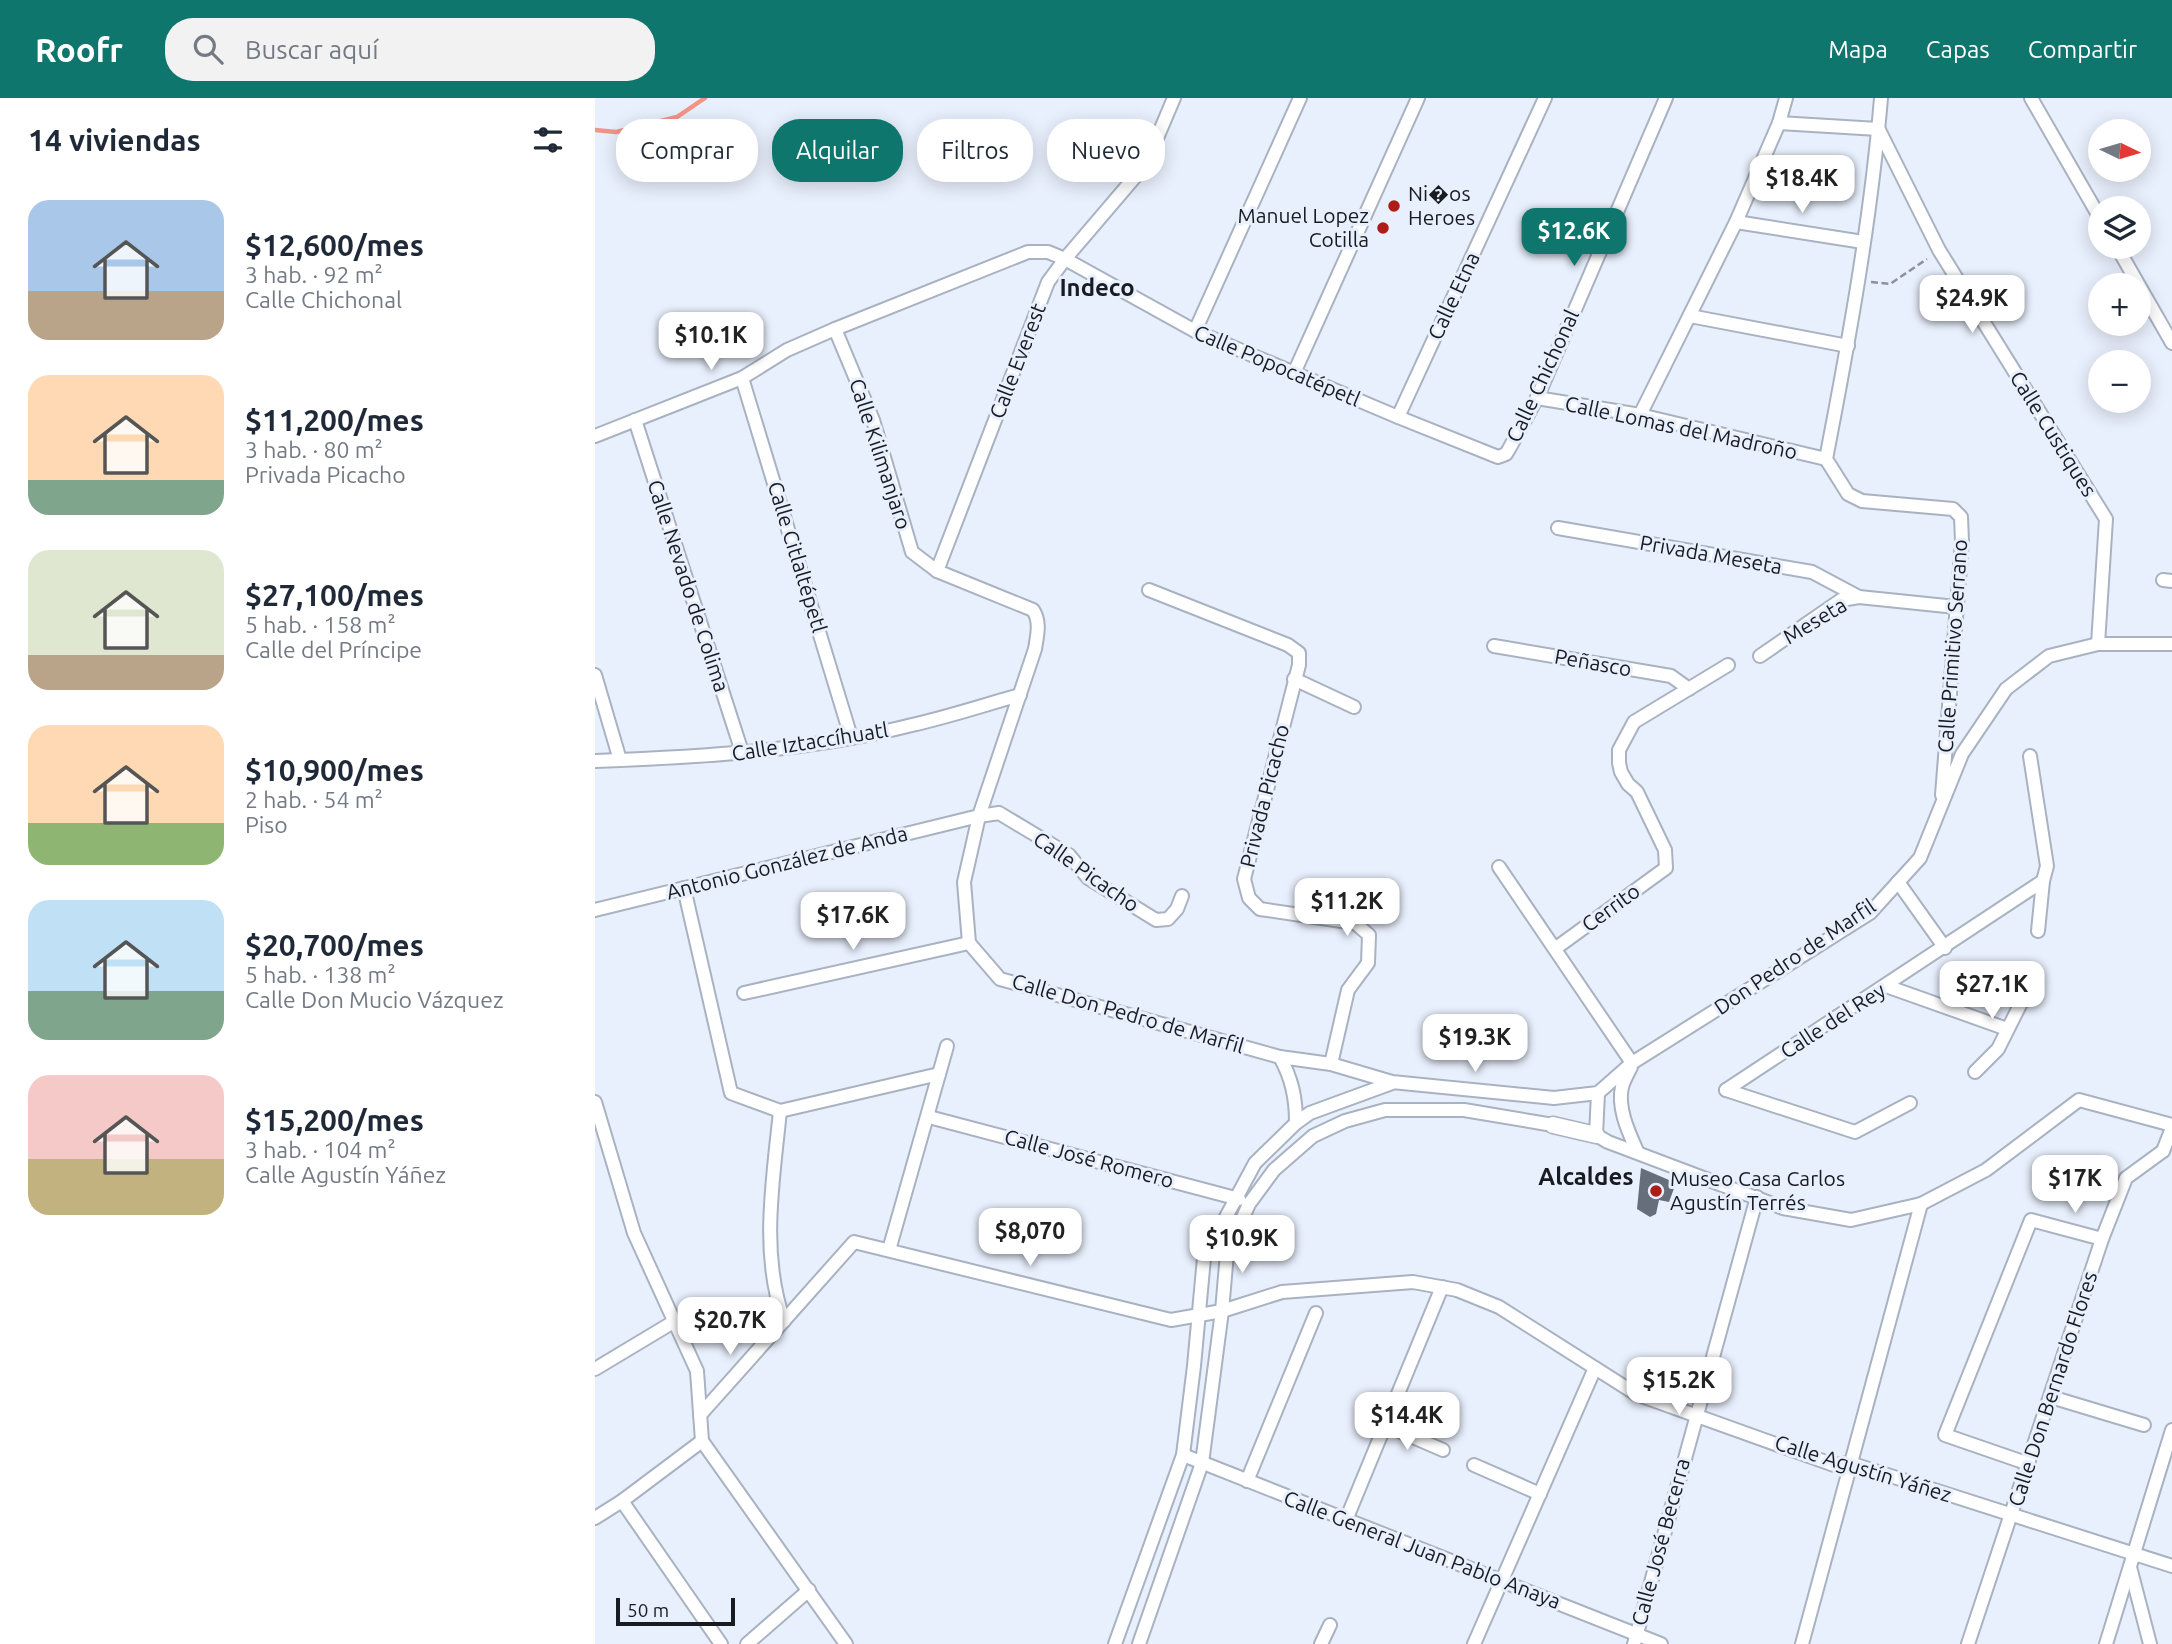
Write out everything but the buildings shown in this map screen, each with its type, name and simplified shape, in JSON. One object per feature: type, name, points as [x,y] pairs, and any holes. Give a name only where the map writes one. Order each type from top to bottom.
[{"type":"street","name":"Calle Everest","points":[[937,571],[1048,282],[1146,164],[1174,98]]},
{"type":"street","points":[[1195,331],[1300,98]]},
{"type":"street","points":[[1294,373],[1418,98]]},
{"type":"street","name":"Calle Etna","points":[[1398,417],[1545,98]]},
{"type":"street","name":"Calle Chichonal","points":[[1498,457],[1506,454],[1537,398],[1666,98]]},
{"type":"street","points":[[1640,415],[1736,222],[1779,122],[1786,98]]},
{"type":"street","points":[[1826,459],[1848,346],[1881,98]]},
{"type":"street","points":[[2031,98],[2088,197]]},
{"type":"street","points":[[1779,122],[1878,129]]},
{"type":"street","name":"Calle Custiques","points":[[1878,129],[1939,250],[2106,519],[2098,644]]},
{"type":"street","points":[[1736,222],[1863,242]]},
{"type":"street","name":"Calle Popocatépetl","points":[[835,328],[1028,252],[1048,252],[1195,331],[1498,457]]},
{"type":"street","points":[[2124,259],[2172,342]]},
{"type":"street","points":[[1690,316],[1848,346]]},
{"type":"street","points":[[595,436],[742,377],[787,350],[835,328]]},
{"type":"street","name":"Calle Kilimanjaro","points":[[835,328],[873,420],[912,552],[937,571],[1033,611],[1038,622],[1038,633],[1020,695]]},
{"type":"street","name":"Calle Citlaltépetl","points":[[742,377],[851,737]]},
{"type":"street","name":"Calle Lomas del Madroño","points":[[1537,398],[1640,415],[1826,459]]},
{"type":"street","name":"Calle Nevado de Colima","points":[[635,420],[742,752]]},
{"type":"street","name":"Calle Primitivo Serrano","points":[[1826,459],[1848,494],[1862,501],[1953,509],[1961,517],[1962,541],[1941,806]]},
{"type":"street","name":"Privada Meseta","points":[[1557,528],[1812,572],[1859,597]]},
{"type":"street","name":"Privada Picacho","points":[[1149,590],[1297,651],[1300,656],[1244,879],[1249,898],[1259,909],[1355,923],[1369,934],[1368,963],[1348,990],[1331,1064]]},
{"type":"street","name":"Meseta","points":[[1760,656],[1841,600],[1859,597],[1956,607]]},
{"type":"street","name":"Don Pedro de Marfil","points":[[1598,1093],[1632,1063],[1870,913],[1920,858],[1962,754],[2007,689],[2049,656],[2098,644],[2172,644]]},
{"type":"street","name":"Peñasco","points":[[1494,646],[1671,676],[1689,689]]},
{"type":"street","points":[[1689,689],[1728,665]]},
{"type":"street","points":[[595,676],[620,760]]},
{"type":"street","points":[[1294,679],[1354,707]]},
{"type":"street","name":"Cerrito","points":[[1556,948],[1666,868],[1665,850],[1637,792],[1621,772],[1619,750],[1634,722],[1689,689]]},
{"type":"street","points":[[744,993],[969,943],[964,882],[979,816],[1020,695]]},
{"type":"street","name":"Calle Iztaccíhuatl","points":[[595,761],[711,757],[851,737],[911,726],[1020,695]]},
{"type":"street","points":[[2030,756],[2047,866],[2038,931]]},
{"type":"street","name":"Calle Picacho","points":[[979,816],[999,813],[1069,855],[1088,878],[1156,920],[1168,919],[1177,909],[1182,896]]},
{"type":"street","name":"Antonio González de Anda","points":[[595,910],[979,816]]},
{"type":"street","points":[[1499,867],[1632,1063],[1622,1089],[1628,1132],[1637,1151]]},
{"type":"street","name":"Calle del Rey","points":[[1910,1103],[1855,1132],[1726,1090],[2043,881]]},
{"type":"street","points":[[1898,882],[1945,948]]},
{"type":"street","points":[[684,888],[731,1093],[780,1111],[939,1074]]},
{"type":"street","name":"Calle Don Pedro de Marfil","points":[[969,943],[1000,979],[1280,1057],[1331,1064],[1392,1083]]},
{"type":"street","points":[[1975,1072],[1998,1049],[2030,985]]},
{"type":"street","points":[[1886,986],[2007,1028]]},
{"type":"street","points":[[889,1250],[929,1117],[947,1046]]},
{"type":"street","points":[[1280,1057],[1291,1078],[1296,1102],[1296,1123]]},
{"type":"street","points":[[1115,1644],[1183,1455],[1203,1315],[1204,1258],[1255,1163],[1310,1113],[1392,1083],[1555,1098],[1598,1093],[1595,1135]]},
{"type":"street","points":[[1139,1644],[1202,1463],[1227,1253],[1249,1204],[1274,1170],[1313,1136],[1345,1121],[1385,1111],[1464,1110],[1595,1135],[1783,1208],[1851,1220],[1921,1204],[1986,1170],[2079,1100],[2172,1127],[2167,1152]]},
{"type":"street","points":[[595,1102],[634,1233],[698,1371],[702,1441],[846,1644]]},
{"type":"street","points":[[700,1415],[784,1321],[775,1294],[769,1230],[780,1111]]},
{"type":"street","name":"Calle José Romero","points":[[929,1117],[1235,1197],[1249,1204]]},
{"type":"street","name":"Calle Don Bernardo Flores","points":[[1968,1644],[2102,1239],[2126,1178],[2167,1152]]},
{"type":"street","name":"Calle José Becerra","points":[[1635,1639],[1757,1197]]},
{"type":"street","points":[[1802,1644],[1921,1204]]},
{"type":"street","points":[[2029,1464],[1945,1435],[2031,1220],[2102,1239]]},
{"type":"street","name":"Calle Agustín Yáñez","points":[[784,1321],[854,1242],[1171,1320],[1222,1311],[1282,1292],[1413,1282],[1442,1287],[1457,1290],[1499,1307],[1636,1394],[1834,1465],[1850,1463],[2172,1566]]},
{"type":"street","points":[[1346,1520],[1442,1287]]},
{"type":"street","points":[[1247,1481],[1316,1313]]},
{"type":"street","points":[[595,1369],[675,1321]]},
{"type":"street","points":[[1474,1644],[1595,1368]]},
{"type":"street","points":[[2051,1397],[2144,1425]]},
{"type":"street","points":[[1385,1425],[1443,1450]]},
{"type":"street","points":[[2106,1644],[2172,1430]]},
{"type":"street","points":[[595,1518],[702,1441]]},
{"type":"street","name":"Calle General Juan Pablo Anaya","points":[[1183,1455],[1502,1581],[1635,1639],[1661,1644]]},
{"type":"street","points":[[1474,1465],[1539,1494]]},
{"type":"street","points":[[622,1501],[721,1644]]},
{"type":"street","points":[[2130,1567],[2150,1644]]},
{"type":"street","points":[[747,1644],[809,1590]]},
{"type":"street","points":[[1321,1644],[1330,1625]]},
{"type":"path","points":[[1857,282],[1890,284],[1939,250]]},
{"type":"waterway","points":[[595,130],[616,132],[677,117],[705,98]]},
{"type":"place","name":"Ni�os Heroes","points":[[1394,206]]},
{"type":"place","name":"Manuel Lopez Cotilla","points":[[1383,228]]},
{"type":"place","name":"Museo Casa Carlos Agustín Terrés","points":[[1656,1191]]},
{"type":"district","name":"Indeco","points":[[1097,288]]},
{"type":"district","name":"Alcaldes","points":[[1586,1177]]}]
